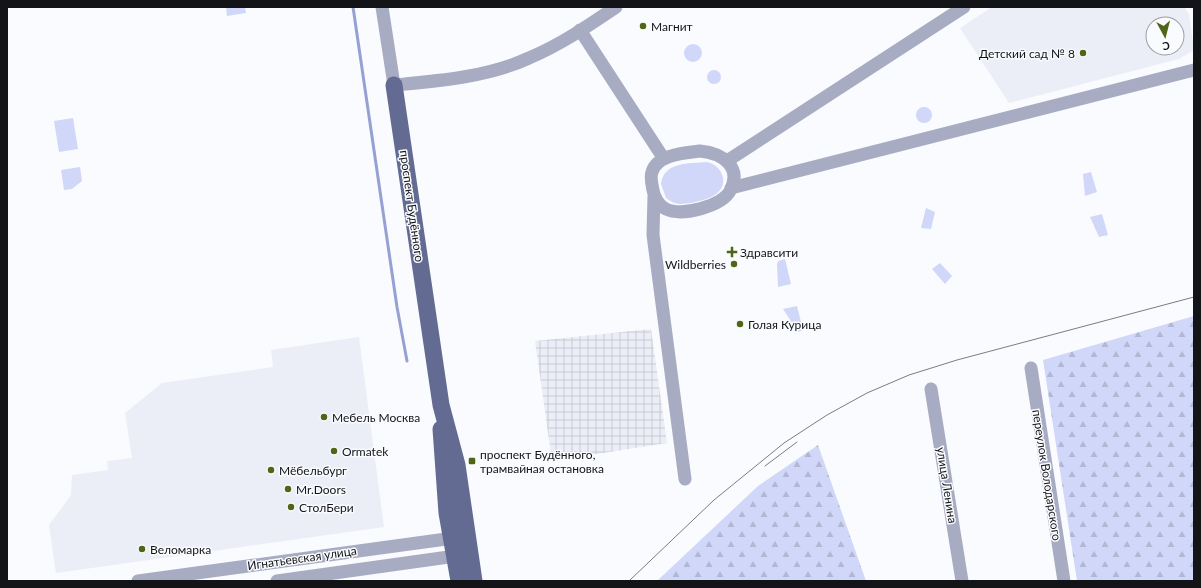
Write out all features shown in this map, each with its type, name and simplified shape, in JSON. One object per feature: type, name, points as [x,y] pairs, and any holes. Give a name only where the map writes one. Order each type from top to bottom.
[{"type":"main road","name":"проспект Будённого","points":[[394,85],[441,405],[457,465],[459,537],[462,555],[474,581]]},
{"type":"main road","name":"проспект Будённого","points":[[459,581],[462,555]]},
{"type":"street","name":"проспект Будённого","points":[[382,7],[394,85]]},
{"type":"street","points":[[394,85],[459,77],[528,59],[580,30],[616,7]]},
{"type":"street","points":[[727,161],[964,7]]},
{"type":"street","points":[[580,30],[664,159]]},
{"type":"street","points":[[731,188],[1194,70]]},
{"type":"street","points":[[654,196],[665,209],[674,212],[686,211],[716,203],[727,197],[731,188],[733,175],[727,161],[714,152],[700,151],[676,155],[664,159],[655,166],[652,172],[654,196],[653,235],[686,479]]},
{"type":"street","name":"переулок Володарского","points":[[1031,368],[1064,581]]},
{"type":"street","name":"улица Ленина","points":[[931,389],[962,581]]},
{"type":"street","name":"Игнатьевская улица","points":[[138,581],[187,577],[459,537]]},
{"type":"street","name":"Игнатьевская улица","points":[[277,581],[462,555]]},
{"type":"shaded area","name":"Детский сад № 8","points":[[992,7],[1184,7],[1189,14],[1194,50],[1185,55],[1185,16],[1145,16],[1145,56],[1184,56],[1179,59],[1009,103],[960,28]]},
{"type":"shaded area","points":[[651,329],[667,443],[552,461],[535,341]]},
{"type":"shaded area","points":[[359,337],[384,527],[56,573],[49,525],[71,495],[72,475],[108,470],[107,461],[132,458],[125,413],[162,383],[273,367],[271,350]]},
{"type":"green space","points":[[226,7],[245,7],[246,13],[227,16]]},
{"type":"green space","points":[[693,44],[699,47],[702,53],[699,59],[693,62],[687,59],[684,53],[687,47]]},
{"type":"green space","points":[[714,70],[719,72],[721,77],[719,82],[714,84],[709,82],[707,77],[709,72]]},
{"type":"green space","points":[[921,107],[927,107],[932,112],[930,121],[927,123],[921,123],[916,118],[916,112]]},
{"type":"green space","points":[[73,118],[78,149],[59,152],[54,121]]},
{"type":"green space","points":[[707,162],[717,167],[722,175],[723,185],[716,194],[704,200],[684,204],[674,203],[666,198],[661,184],[667,171],[678,165]]},
{"type":"green space","points":[[80,167],[82,181],[72,189],[64,190],[61,170]]},
{"type":"green space","points":[[1091,172],[1097,192],[1085,196],[1083,174]]},
{"type":"green space","points":[[926,208],[935,212],[931,229],[921,228]]},
{"type":"green space","points":[[1102,214],[1108,235],[1099,237],[1090,217]]},
{"type":"green space","points":[[785,259],[791,284],[778,287],[777,264],[778,261]]},
{"type":"green space","points":[[940,263],[952,276],[945,284],[932,269]]},
{"type":"green space","points":[[797,306],[803,330],[798,332],[783,309]]},
{"type":"green space","points":[[1194,316],[1194,581],[1077,581],[1043,360]]},
{"type":"green space","points":[[818,445],[866,581],[657,581],[758,486]]},
{"type":"waterway","points":[[353,7],[397,307],[407,361]]},
{"type":"tram line","points":[[629,581],[714,500],[784,443],[827,415],[867,393],[909,375],[957,360],[1194,297]]},
{"type":"tram line","points":[[765,466],[797,442]]},
{"type":"place","name":"Магнит","points":[[643,26]]},
{"type":"place","name":"Детский сад № 8","points":[[1083,53]]},
{"type":"place","name":"Здравсити","points":[[732,252]]},
{"type":"place","name":"Wildberries","points":[[734,264]]},
{"type":"place","name":"Голая Курица","points":[[740,324]]},
{"type":"place","name":"Мебель Москва","points":[[324,417]]},
{"type":"place","name":"Ormatek","points":[[334,451]]},
{"type":"place","name":"проспект Будённого, трамвайная остановка","points":[[472,461]]},
{"type":"place","name":"Мёбельбург","points":[[271,470]]},
{"type":"place","name":"Mr.Doors","points":[[288,489]]},
{"type":"place","name":"СтолБери","points":[[291,507]]},
{"type":"place","name":"Веломарка","points":[[142,549]]}]
